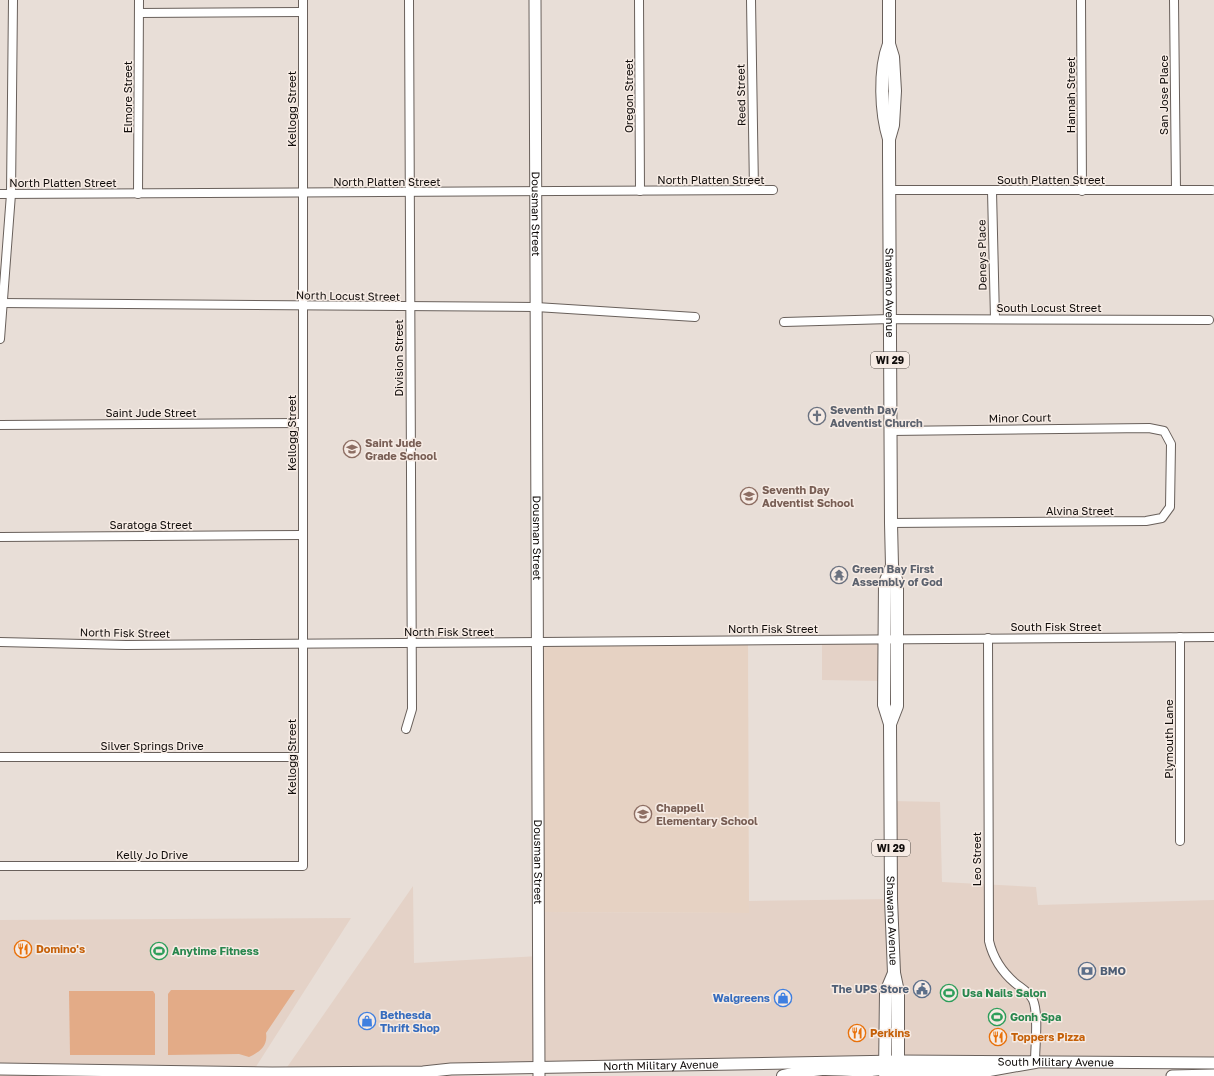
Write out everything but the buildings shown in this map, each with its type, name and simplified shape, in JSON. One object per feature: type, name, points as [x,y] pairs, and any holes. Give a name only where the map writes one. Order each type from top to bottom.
[{"type":"main road","name":"Dousman Street","points":[[535,0],[540,1071]]},
{"type":"main road","name":"Shawano Avenue","points":[[889,0],[889,44],[893,57],[895,108],[894,125],[889,139],[891,523],[892,566],[897,583],[897,706],[890,724]]},
{"type":"main road","name":"Shawano Avenue","points":[[892,566],[885,583],[884,705],[890,724],[891,899],[894,973],[886,992],[892,1070]]},
{"type":"main road","name":"South Military Avenue","points":[[1035,1062],[1214,1063]]},
{"type":"main road","points":[[783,1076],[816,1069],[984,1071],[1035,1062]]},
{"type":"main road","name":"North Military Avenue","points":[[0,1069],[272,1073],[423,1072],[452,1069],[540,1071],[892,1070]]},
{"type":"main road","name":"North Military Avenue","points":[[423,1072],[438,1076]]},
{"type":"main road","points":[[1172,1076],[1214,1076]]},
{"type":"street","points":[[0,339],[1,303],[11,194],[13,0]]},
{"type":"street","name":"Elmore Street","points":[[138,194],[139,0]]},
{"type":"street","name":"Kellogg Street","points":[[303,0],[303,866]]},
{"type":"street","name":"Division Street","points":[[406,729],[412,709],[409,0]]},
{"type":"street","name":"Oregon Street","points":[[639,0],[640,191]]},
{"type":"street","name":"Reed Street","points":[[751,0],[754,190]]},
{"type":"street","name":"Hannah Street","points":[[1082,0],[1082,191]]},
{"type":"street","name":"San Jose Place","points":[[1174,0],[1176,190]]},
{"type":"street","points":[[139,12],[303,12]]},
{"type":"street","name":"North Platten Street","points":[[0,194],[773,190]]},
{"type":"street","name":"South Platten Street","points":[[889,190],[1212,190]]},
{"type":"street","name":"Deneys Place","points":[[992,191],[995,319]]},
{"type":"street","name":"North Locust Street","points":[[1,303],[536,307],[695,317]]},
{"type":"street","points":[[784,322],[890,319]]},
{"type":"street","name":"South Locust Street","points":[[890,319],[1209,320]]},
{"type":"street","name":"Saint Jude Street","points":[[0,425],[303,423]]},
{"type":"street","name":"Minor Court","points":[[890,431],[1149,428]]},
{"type":"street","name":"Alvina Street","points":[[891,523],[1146,521],[1162,518],[1170,508],[1171,444],[1164,431],[1149,428]]},
{"type":"street","name":"Saratoga Street","points":[[0,537],[303,535]]},
{"type":"street","name":"Plymouth Lane","points":[[1180,637],[1180,840]]},
{"type":"street","name":"Leo Street","points":[[988,638],[989,941],[991,951],[1000,967],[1006,975],[1029,993],[1033,1000],[1035,1010],[1035,1062]]},
{"type":"street","name":"South Fisk Street","points":[[897,639],[1214,638]]},
{"type":"street","name":"North Fisk Street","points":[[0,642],[126,645],[897,639]]},
{"type":"street","name":"Silver Springs Drive","points":[[0,757],[303,757]]},
{"type":"street","name":"Kelly Jo Drive","points":[[0,866],[303,866]]},
{"type":"shaded area","points":[[885,639],[884,681],[822,680],[822,640]]},
{"type":"shaded area","name":"Chappell Elementary School","points":[[748,640],[749,913],[539,912],[537,642]]},
{"type":"shaded area","points":[[891,801],[940,802],[942,882],[1036,887],[1038,905],[1214,900],[1214,1063],[283,1073],[413,886],[414,963],[539,956],[539,912],[749,913],[749,901],[891,899]]},
{"type":"shaded area","points":[[351,918],[252,1073],[59,1070],[59,1076],[0,1076],[0,920]]},
{"type":"shaded area","points":[[171,990],[295,990],[266,1033],[266,1042],[262,1048],[257,1053],[249,1057],[239,1054],[168,1055],[168,994]]},
{"type":"shaded area","points":[[69,991],[153,991],[155,994],[155,1055],[70,1055]]},
{"type":"place","name":"Seventh Day Adventist Church","points":[[817,416]]},
{"type":"place","name":"Saint Jude Grade School","points":[[352,449]]},
{"type":"place","name":"Seventh Day Adventist School","points":[[749,496]]},
{"type":"place","name":"Green Bay First Assembly of God","points":[[839,575]]},
{"type":"place","name":"Chappell Elementary School","points":[[643,814]]},
{"type":"place","name":"Domino's","points":[[23,949]]},
{"type":"place","name":"Anytime Fitness","points":[[159,951]]},
{"type":"place","name":"BMO","points":[[1087,971]]},
{"type":"place","name":"The UPS Store","points":[[922,989]]},
{"type":"place","name":"Usa Nails Salon","points":[[949,993]]},
{"type":"place","name":"Walgreens","points":[[783,998]]},
{"type":"place","name":"Gonh Spa","points":[[997,1017]]},
{"type":"place","name":"Bethesda Thrift Shop","points":[[367,1021]]},
{"type":"place","name":"Perkins","points":[[857,1033]]},
{"type":"place","name":"Toppers Pizza","points":[[998,1037]]}]
